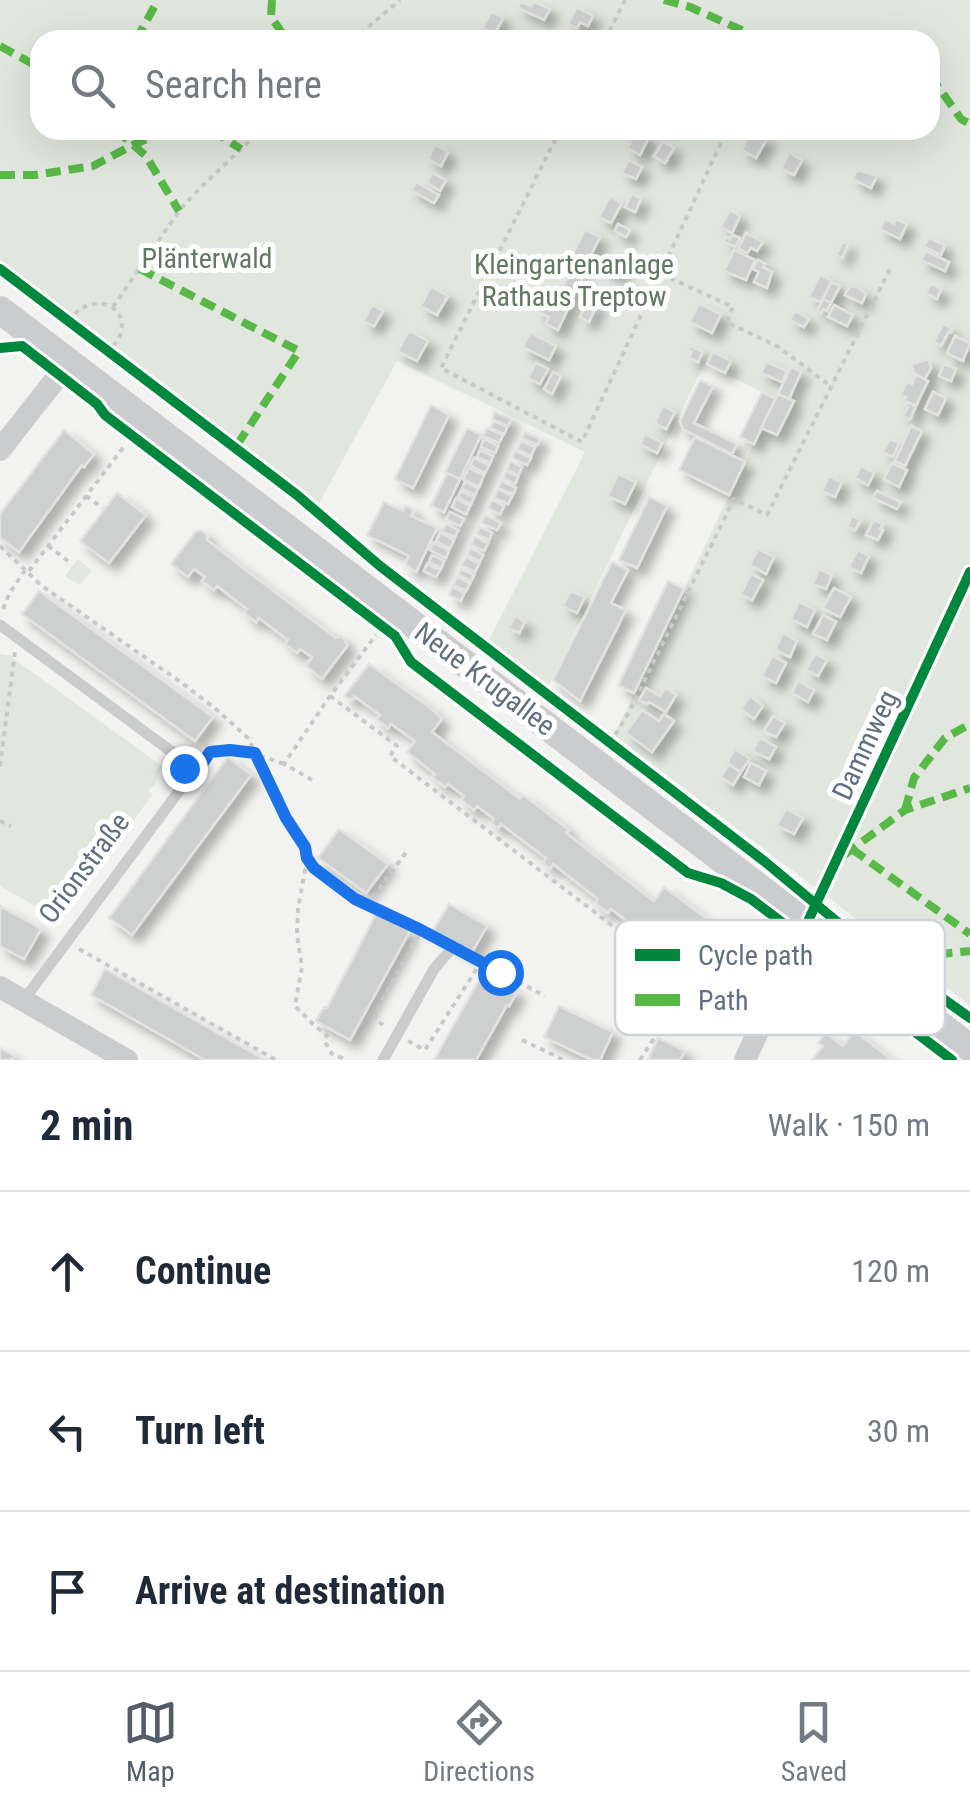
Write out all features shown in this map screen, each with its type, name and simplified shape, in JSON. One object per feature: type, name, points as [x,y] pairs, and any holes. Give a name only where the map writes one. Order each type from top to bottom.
[{"type":"street","name":"Neue Krugallee","points":[[0,310],[802,920]]},
{"type":"street","points":[[0,450],[69,362]]},
{"type":"street","points":[[0,988],[127,1060]]},
{"type":"street","name":"Neue Krugallee","points":[[945,1029],[970,1048]]},
{"type":"street","name":"Dammweg","points":[[745,1060],[756,1035]]},
{"type":"lane","name":"Dammweg","points":[[809,920],[970,572]]},
{"type":"lane","points":[[0,625],[172,752],[184,768]]},
{"type":"lane","name":"Orionstraße","points":[[23,1000],[182,787],[184,768]]},
{"type":"lane","points":[[383,1060],[434,969],[453,947]]},
{"type":"path","points":[[364,30],[400,0]]},
{"type":"path","points":[[610,30],[625,0]]},
{"type":"path","points":[[113,307],[180,212],[250,140]]},
{"type":"path","points":[[555,140],[440,368],[582,442],[722,140]]},
{"type":"path","points":[[610,743],[734,499],[767,515],[892,267]]},
{"type":"path","points":[[660,274],[733,307],[726,322],[777,346],[832,387]]},
{"type":"path","points":[[69,322],[80,308],[91,304],[102,302],[113,307],[122,326],[109,352]]},
{"type":"path","points":[[0,616],[9,594],[26,571],[131,441],[120,427]]},
{"type":"path","points":[[86,496],[102,508]]},
{"type":"path","points":[[0,546],[42,586],[217,710],[248,738],[286,818],[305,847],[307,858],[298,909],[302,967],[296,1006],[327,1034],[325,1042],[332,1054],[346,1060]]},
{"type":"path","points":[[48,546],[72,564]]},
{"type":"path","points":[[284,764],[376,635]]},
{"type":"path","points":[[0,766],[17,638]]},
{"type":"path","points":[[330,696],[397,746],[390,756],[615,927]]},
{"type":"path","points":[[184,768],[200,767],[210,752],[230,750],[255,753],[312,780]]},
{"type":"path","points":[[0,821],[11,826]]},
{"type":"path","points":[[367,905],[407,851]]},
{"type":"path","points":[[307,858],[314,868],[355,899],[544,996]]},
{"type":"path","points":[[421,930],[375,1019],[425,1050],[481,962]]},
{"type":"path","points":[[67,942],[276,1060]]},
{"type":"path","points":[[640,1060],[656,1035]]},
{"type":"path","points":[[522,1040],[564,1060]]},
{"type":"green space","name":"Kleingartenanlage Rathaus Treptow","points":[[0,0],[970,0],[970,1005],[945,986],[945,920],[858,920],[614,735],[776,398],[704,365],[549,685],[489,640],[585,452],[397,361],[318,505],[0,260]]},
{"type":"green space","points":[[78,559],[92,571],[79,585],[66,577]]},
{"type":"green space","points":[[0,654],[13,656],[162,766],[148,791],[152,795],[60,920],[0,886]]},
{"type":"building","points":[[521,2],[531,6],[534,2],[550,9],[544,20],[518,8]]},
{"type":"building","points":[[577,7],[593,16],[588,26],[580,22],[577,28],[568,24]]},
{"type":"building","points":[[491,12],[503,18],[497,30],[483,28]]},
{"type":"building","points":[[632,140],[648,140],[640,155],[628,148]]},
{"type":"building","points":[[747,140],[766,140],[756,158],[742,150]]},
{"type":"building","points":[[663,142],[674,148],[665,163],[654,156]]},
{"type":"building","points":[[435,145],[448,152],[441,166],[428,159]]},
{"type":"building","points":[[789,153],[802,160],[794,175],[781,169]]},
{"type":"building","points":[[628,160],[642,167],[636,179],[622,173]]},
{"type":"building","points":[[857,170],[877,176],[871,188],[853,179]]},
{"type":"building","points":[[432,173],[446,180],[440,191],[427,183]]},
{"type":"building","points":[[416,182],[439,195],[434,203],[411,190]]},
{"type":"building","points":[[632,194],[641,199],[635,212],[625,207]]},
{"type":"building","points":[[610,197],[622,203],[611,223],[599,217]]},
{"type":"building","points":[[730,210],[740,216],[732,233],[721,227]]},
{"type":"building","points":[[885,219],[907,224],[900,239],[880,229]]},
{"type":"building","points":[[618,224],[630,230],[626,237],[615,231]]},
{"type":"building","points":[[585,230],[600,237],[586,265],[571,257]]},
{"type":"building","points":[[746,233],[763,242],[757,251],[751,248],[747,253],[738,249]]},
{"type":"building","points":[[732,235],[740,238],[735,247],[724,241]]},
{"type":"building","points":[[929,238],[945,245],[941,255],[924,247]]},
{"type":"building","points":[[843,242],[848,244],[842,258],[836,255]]},
{"type":"building","points":[[734,250],[755,260],[746,280],[724,271]]},
{"type":"building","points":[[926,251],[949,262],[945,271],[921,260]]},
{"type":"building","points":[[609,255],[625,263],[618,276],[602,268]]},
{"type":"building","points":[[758,260],[772,272],[767,288],[754,282],[759,272],[753,269]]},
{"type":"building","points":[[571,271],[583,277],[572,298],[560,292]]},
{"type":"building","points":[[820,275],[832,281],[821,302],[809,297]]},
{"type":"building","points":[[831,282],[840,286],[831,303],[823,299]]},
{"type":"building","points":[[931,284],[941,289],[937,299],[926,293]]},
{"type":"building","points":[[854,285],[866,294],[862,303],[845,295]]},
{"type":"building","points":[[431,287],[448,296],[437,315],[421,306]]},
{"type":"building","points":[[548,292],[571,302],[558,330],[546,324],[549,317],[538,312]]},
{"type":"building","points":[[823,299],[831,303],[827,311],[817,312]]},
{"type":"building","points":[[589,300],[597,304],[589,322],[580,317]]},
{"type":"building","points":[[699,304],[721,314],[712,333],[690,322]]},
{"type":"building","points":[[372,305],[383,311],[374,326],[364,321]]},
{"type":"building","points":[[834,305],[853,315],[847,326],[828,317]]},
{"type":"building","points":[[795,311],[809,319],[804,327],[790,320]]},
{"type":"building","points":[[943,324],[952,329],[941,346],[934,342]]},
{"type":"building","points":[[409,331],[428,341],[417,361],[398,351]]},
{"type":"building","points":[[530,333],[556,346],[549,360],[523,347]]},
{"type":"building","points":[[955,336],[970,343],[963,361],[947,353]]},
{"type":"building","points":[[690,346],[703,352],[698,362],[689,358]]},
{"type":"building","points":[[713,352],[731,361],[725,373],[707,364]]},
{"type":"building","points":[[928,359],[931,368],[925,379],[914,373],[911,365]]},
{"type":"building","points":[[766,362],[787,371],[782,382],[761,373]]},
{"type":"building","points":[[536,363],[548,369],[540,384],[528,378]]},
{"type":"building","points":[[944,364],[956,369],[951,381],[939,376]]},
{"type":"building","points":[[791,367],[801,372],[789,399],[778,394]]},
{"type":"building","points":[[553,372],[561,376],[552,394],[544,389]]},
{"type":"building","points":[[916,375],[928,381],[916,406],[901,395]]},
{"type":"building","points":[[700,380],[713,386],[694,423],[737,444],[732,454],[683,429],[680,421]]},
{"type":"building","points":[[762,392],[775,399],[754,444],[740,437]]},
{"type":"building","points":[[933,392],[946,398],[938,415],[925,409]]},
{"type":"building","points":[[778,394],[794,401],[777,435],[761,428]]},
{"type":"building","points":[[907,402],[916,406],[910,419],[903,416]]},
{"type":"building","points":[[431,405],[449,415],[413,488],[395,479]]},
{"type":"building","points":[[663,406],[675,412],[666,429],[655,423]]},
{"type":"building","points":[[495,412],[511,419],[508,426],[492,419]]},
{"type":"building","points":[[494,421],[507,427],[504,434],[490,428]]},
{"type":"building","points":[[911,426],[922,431],[905,466],[895,461]]},
{"type":"building","points":[[467,428],[481,435],[460,479],[445,472]]},
{"type":"building","points":[[487,428],[503,435],[499,443],[483,436]]},
{"type":"building","points":[[64,430],[94,454],[19,552],[0,538],[0,514]]},
{"type":"building","points":[[525,432],[540,439],[537,445],[522,438]]},
{"type":"building","points":[[645,434],[662,443],[657,453],[640,444]]},
{"type":"building","points":[[695,437],[745,462],[729,495],[679,470]]},
{"type":"building","points":[[484,439],[498,446],[495,453],[481,447]]},
{"type":"building","points":[[890,439],[899,443],[893,457],[883,452]]},
{"type":"building","points":[[521,441],[535,447],[531,456],[517,449]]},
{"type":"building","points":[[480,450],[493,456],[490,463],[477,457]]},
{"type":"building","points":[[515,451],[531,458],[527,465],[512,458]]},
{"type":"building","points":[[474,458],[489,465],[485,473],[470,465]]},
{"type":"building","points":[[510,461],[522,467],[518,475],[507,470]]},
{"type":"building","points":[[892,463],[907,470],[899,487],[884,479]]},
{"type":"building","points":[[861,466],[874,473],[868,485],[855,478]]},
{"type":"building","points":[[469,468],[484,475],[479,487],[463,479]]},
{"type":"building","points":[[506,471],[518,477],[515,484],[503,478]]},
{"type":"building","points":[[447,473],[460,479],[444,512],[431,506]]},
{"type":"building","points":[[618,474],[636,482],[625,504],[608,496]]},
{"type":"building","points":[[829,476],[842,482],[835,497],[822,491]]},
{"type":"building","points":[[502,481],[516,488],[513,494],[498,488]]},
{"type":"building","points":[[465,482],[478,488],[475,495],[462,489]]},
{"type":"building","points":[[498,489],[512,496],[508,504],[494,498]]},
{"type":"building","points":[[461,491],[474,497],[471,504],[458,497]]},
{"type":"building","points":[[877,491],[901,502],[897,509],[873,498]]},
{"type":"building","points":[[117,493],[146,515],[109,563],[80,541]]},
{"type":"building","points":[[649,497],[667,506],[637,568],[619,560]]},
{"type":"building","points":[[456,499],[470,506],[466,514],[452,507]]},
{"type":"building","points":[[492,500],[504,506],[500,514],[488,508]]},
{"type":"building","points":[[384,502],[403,511],[406,506],[414,510],[411,516],[437,528],[416,572],[405,564],[409,556],[367,535]]},
{"type":"building","points":[[450,512],[464,519],[460,526],[446,519]]},
{"type":"building","points":[[485,515],[501,523],[497,530],[481,523]]},
{"type":"building","points":[[852,516],[861,520],[855,530],[847,527]]},
{"type":"building","points":[[874,520],[883,524],[878,540],[866,535]]},
{"type":"building","points":[[446,524],[458,530],[455,537],[442,532]]},
{"type":"building","points":[[480,527],[492,533],[489,540],[477,534]]},
{"type":"building","points":[[196,531],[202,531],[207,540],[336,638],[341,636],[345,640],[347,646],[322,679],[306,666],[312,657],[300,649],[297,653],[285,644],[288,640],[259,618],[256,622],[244,613],[247,609],[217,586],[214,590],[202,581],[205,577],[194,569],[188,577],[171,564]]},
{"type":"building","points":[[440,533],[454,540],[450,548],[436,541]]},
{"type":"building","points":[[475,537],[488,543],[484,551],[471,545]]},
{"type":"building","points":[[433,543],[449,550],[446,558],[430,550]]},
{"type":"building","points":[[470,548],[483,555],[480,561],[467,555]]},
{"type":"building","points":[[758,549],[774,557],[766,574],[750,565]]},
{"type":"building","points":[[858,550],[869,556],[861,573],[849,567]]},
{"type":"building","points":[[432,555],[444,561],[441,568],[429,562]]},
{"type":"building","points":[[466,557],[479,564],[475,572],[461,565]]},
{"type":"building","points":[[612,562],[628,570],[611,603],[626,610],[580,701],[553,680]]},
{"type":"building","points":[[427,564],[440,570],[436,577],[424,571]]},
{"type":"building","points":[[461,569],[474,575],[471,581],[458,575]]},
{"type":"building","points":[[819,569],[832,575],[826,589],[813,584]]},
{"type":"building","points":[[751,574],[763,580],[752,600],[741,594]]},
{"type":"building","points":[[457,577],[470,583],[466,591],[453,585]]},
{"type":"building","points":[[668,581],[684,589],[634,693],[619,686],[621,679]]},
{"type":"building","points":[[452,587],[464,593],[461,601],[449,595]]},
{"type":"building","points":[[834,588],[851,597],[840,617],[823,608]]},
{"type":"building","points":[[39,591],[213,717],[195,741],[22,614]]},
{"type":"building","points":[[571,591],[585,597],[577,613],[563,606]]},
{"type":"building","points":[[799,602],[815,610],[807,627],[791,619]]},
{"type":"building","points":[[823,615],[836,622],[827,640],[813,634]]},
{"type":"building","points":[[515,616],[525,622],[519,633],[509,628]]},
{"type":"building","points":[[783,633],[797,641],[790,657],[775,650]]},
{"type":"building","points":[[815,654],[827,660],[818,676],[806,670]]},
{"type":"building","points":[[772,656],[786,663],[776,683],[762,676]]},
{"type":"building","points":[[369,664],[442,719],[432,732],[520,799],[523,795],[543,810],[569,830],[566,833],[643,893],[654,901],[664,887],[709,920],[626,920],[611,909],[608,913],[595,903],[598,899],[553,864],[550,868],[543,863],[546,858],[501,824],[498,828],[491,823],[494,819],[477,806],[474,810],[448,784],[445,787],[432,777],[435,774],[407,752],[415,741],[391,724],[388,728],[376,719],[380,715],[354,696],[351,700],[344,696]]},
{"type":"building","points":[[798,681],[814,690],[808,702],[792,693]]},
{"type":"building","points":[[646,688],[660,696],[665,688],[676,695],[666,712],[639,700]]},
{"type":"building","points":[[750,696],[763,706],[754,719],[741,709]]},
{"type":"building","points":[[642,710],[659,721],[664,714],[674,721],[652,752],[626,733]]},
{"type":"building","points":[[773,716],[785,723],[776,737],[764,731]]},
{"type":"building","points":[[760,738],[776,747],[769,759],[753,751]]},
{"type":"building","points":[[735,749],[750,759],[741,772],[727,763]]},
{"type":"building","points":[[228,757],[251,775],[132,935],[109,918]]},
{"type":"building","points":[[751,763],[766,771],[759,785],[744,777]]},
{"type":"building","points":[[729,764],[741,772],[733,785],[721,777]]},
{"type":"building","points":[[786,809],[803,818],[794,834],[777,825]]},
{"type":"building","points":[[339,829],[388,864],[366,893],[318,858]]},
{"type":"building","points":[[449,904],[487,926],[471,954],[432,932]]},
{"type":"building","points":[[0,906],[41,929],[24,959],[0,946]]},
{"type":"building","points":[[377,912],[410,931],[350,1040],[316,1021],[327,1008]]},
{"type":"building","points":[[105,969],[265,1060],[205,1060],[91,995]]},
{"type":"building","points":[[483,973],[517,992],[476,1060],[434,1060]]},
{"type":"building","points":[[559,1006],[613,1032],[600,1060],[592,1060],[544,1037]]},
{"type":"building","points":[[824,1035],[843,1046],[851,1035],[859,1035],[892,1060],[812,1060],[823,1046],[818,1043]]},
{"type":"building","points":[[658,1038],[685,1051],[680,1060],[648,1060]]},
{"type":"building","points":[[0,1048],[14,1056],[11,1060],[0,1060]]},
{"type":"marked path","points":[[142,30],[158,0]]},
{"type":"marked path","points":[[272,0],[271,17],[280,30]]},
{"type":"marked path","points":[[664,0],[742,30]]},
{"type":"marked path","points":[[0,46],[30,62]]},
{"type":"marked path","points":[[940,89],[961,119],[970,124]]},
{"type":"marked path","points":[[128,140],[146,156],[179,211]]},
{"type":"marked path","points":[[0,175],[35,175],[93,166],[144,140]]},
{"type":"marked path","points":[[227,140],[241,149]]},
{"type":"marked path","points":[[140,269],[299,351],[235,448]]},
{"type":"marked path","points":[[905,810],[914,778],[945,738],[970,724]]},
{"type":"marked path","points":[[844,855],[905,810],[970,788]]},
{"type":"marked path","points":[[852,849],[970,934]]},
{"type":"marked path","points":[[945,954],[970,951]]},
{"type":"cycle path","points":[[0,269],[297,495],[380,566],[835,920]]},
{"type":"cycle path","points":[[0,348],[22,346],[97,404],[105,415],[395,636],[411,662],[688,873],[721,883],[779,920]]},
{"type":"cycle path","points":[[809,919],[970,572]]},
{"type":"cycle path","points":[[945,1000],[970,1018]]},
{"type":"cycle path","points":[[919,1035],[952,1060]]},
{"type":"route","points":[[184,768],[200,767],[210,752],[255,753],[314,868],[355,899],[500,972]]},
{"type":"park label","name":"Plänterwald","points":[[207,258]]}]
